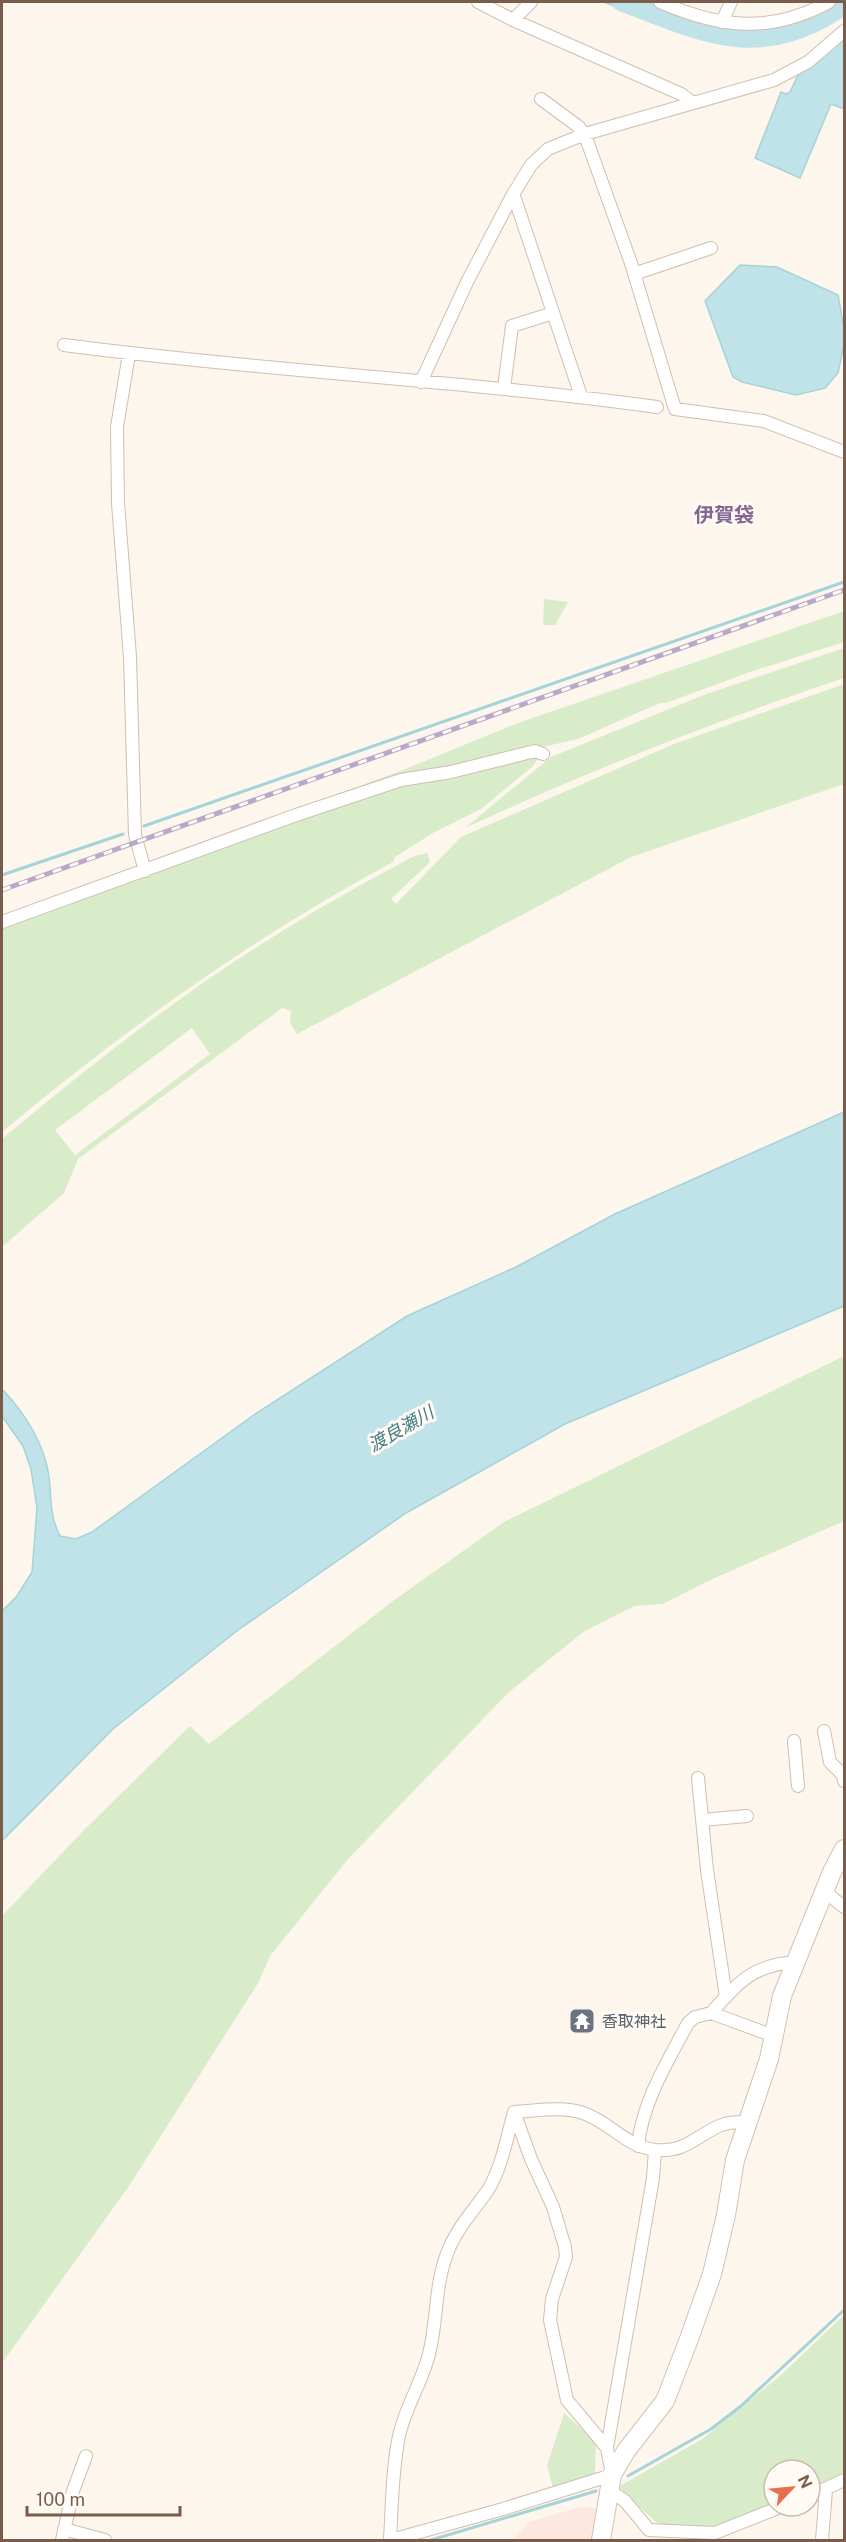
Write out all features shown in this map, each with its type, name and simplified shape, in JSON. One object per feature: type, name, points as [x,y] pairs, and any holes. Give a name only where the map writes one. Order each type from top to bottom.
[{"type":"street","points":[[478,2],[513,20],[681,94],[693,103]]},
{"type":"street","points":[[513,20],[531,2]]},
{"type":"street","points":[[660,2],[690,14],[722,22],[751,25],[773,23],[829,2]]},
{"type":"street","points":[[722,22],[731,2]]},
{"type":"street","points":[[421,382],[463,292],[512,196],[531,165],[548,149],[585,134],[786,76],[818,55],[844,31]]},
{"type":"street","points":[[541,99],[585,134],[634,274],[675,409],[764,421],[844,452]]},
{"type":"street","points":[[512,196],[515,199],[580,396]]},
{"type":"street","points":[[634,274],[711,248]]},
{"type":"street","points":[[504,388],[512,326],[553,313]]},
{"type":"street","points":[[64,345],[129,354],[504,388],[657,407]]},
{"type":"street","points":[[129,354],[117,427],[118,503],[130,657],[135,835],[145,871]]},
{"type":"street","points":[[2,922],[296,815],[401,780],[451,772],[535,751],[543,754]]},
{"type":"street","points":[[824,1731],[830,1762],[843,1775],[844,1781]]},
{"type":"street","points":[[794,1742],[798,1786]]},
{"type":"street","points":[[698,1778],[707,1870],[726,1997]]},
{"type":"street","points":[[702,1820],[747,1816]]},
{"type":"street","points":[[514,2112],[496,2174],[456,2234],[448,2249],[437,2283],[430,2351],[423,2379],[399,2435],[390,2514],[391,2540],[610,2483],[626,2451],[665,2401],[712,2274],[726,2215],[735,2160],[769,2059],[782,1996],[824,1891],[844,1849]]},
{"type":"street","points":[[824,1891],[844,1907]]},
{"type":"street","points":[[638,2146],[643,2118],[661,2074],[688,2022],[695,2017],[711,2013],[753,1972],[773,1965],[795,1962]]},
{"type":"street","points":[[711,2013],[774,2036]]},
{"type":"street","points":[[514,2112],[550,2110],[583,2113],[638,2146],[655,2150],[684,2147],[718,2126],[729,2122],[746,2122]]},
{"type":"street","points":[[514,2112],[531,2159],[553,2207],[565,2247],[566,2257],[550,2310],[567,2400],[607,2448]]},
{"type":"street","points":[[601,2541],[610,2483],[607,2448],[655,2150]]},
{"type":"street","points":[[86,2456],[73,2492],[63,2535],[105,2541]]},
{"type":"street","points":[[822,2492],[844,2480]]},
{"type":"street","points":[[610,2483],[652,2535],[715,2533],[762,2514]]},
{"type":"street","points":[[822,2541],[826,2490]]},
{"type":"shaded area","points":[[580,2507],[597,2508],[592,2540],[513,2540],[529,2522]]},
{"type":"green space","points":[[544,599],[568,602],[555,625],[543,625]]},
{"type":"green space","points":[[844,611],[844,642],[747,673],[666,703],[660,703],[578,739],[466,764],[299,808],[398,772],[518,723]]},
{"type":"green space","points":[[844,648],[844,678],[653,748],[465,828],[551,757],[706,694]]},
{"type":"green space","points":[[844,684],[844,784],[631,857],[297,1034],[290,1023],[291,1011],[282,1008],[78,1159],[64,1193],[2,1247],[2,1139],[132,1035],[199,986],[268,940],[414,856],[427,853],[430,862],[391,899],[396,904],[461,837],[674,744]],"holes":[[[192,1028],[210,1054],[75,1155],[55,1130]]]},
{"type":"green space","points":[[534,755],[539,757],[533,766],[481,809],[433,833],[395,857],[393,862],[290,921],[240,953],[95,1057],[2,1132],[2,927],[392,787]]},
{"type":"green space","points":[[844,1356],[844,1521],[706,1582],[663,1604],[634,1606],[583,1632],[509,1692],[348,1859],[270,1956],[258,1983],[129,2186],[2,2363],[2,1916],[83,1831],[190,1726],[209,1744],[393,1601],[504,1522]]},
{"type":"green space","points":[[844,2315],[844,2477],[822,2486],[822,2458],[762,2458],[762,2509],[740,2519],[710,2528],[658,2524],[618,2487],[704,2438],[780,2376]]},
{"type":"green space","points":[[564,2413],[596,2442],[595,2475],[553,2488],[547,2466]]},
{"type":"water","points":[[604,2],[646,2],[654,5],[651,20]]},
{"type":"water","points":[[844,38],[844,109],[831,104],[800,178],[755,158],[781,92],[786,94],[790,92],[798,75]]},
{"type":"water","points":[[740,265],[777,267],[838,295],[844,327],[844,345],[838,373],[825,388],[796,395],[742,382],[733,377],[705,301]]},
{"type":"water","name":"渡良瀬川","points":[[844,1112],[844,1306],[565,1424],[406,1513],[238,1630],[113,1729],[2,1841],[2,1611],[17,1596],[32,1572],[37,1508],[31,1469],[23,1446],[2,1416],[2,1389],[25,1418],[43,1453],[47,1465],[52,1514],[56,1528],[60,1536],[76,1539],[92,1532],[255,1414],[407,1316],[516,1267],[615,1214]]},
{"type":"waterway","points":[[621,2],[680,25],[733,38],[759,38],[786,34],[814,24],[844,6]]},
{"type":"waterway","points":[[144,826],[844,582]]},
{"type":"waterway","points":[[2,875],[123,834]]},
{"type":"waterway","points":[[628,2476],[711,2429],[741,2406],[844,2310]]},
{"type":"waterway","points":[[431,2540],[596,2491]]},
{"type":"railway","points":[[2,890],[844,590]]},
{"type":"place","name":"香取神社","points":[[582,2021]]},
{"type":"district","name":"伊賀袋","points":[[724,515]]}]
